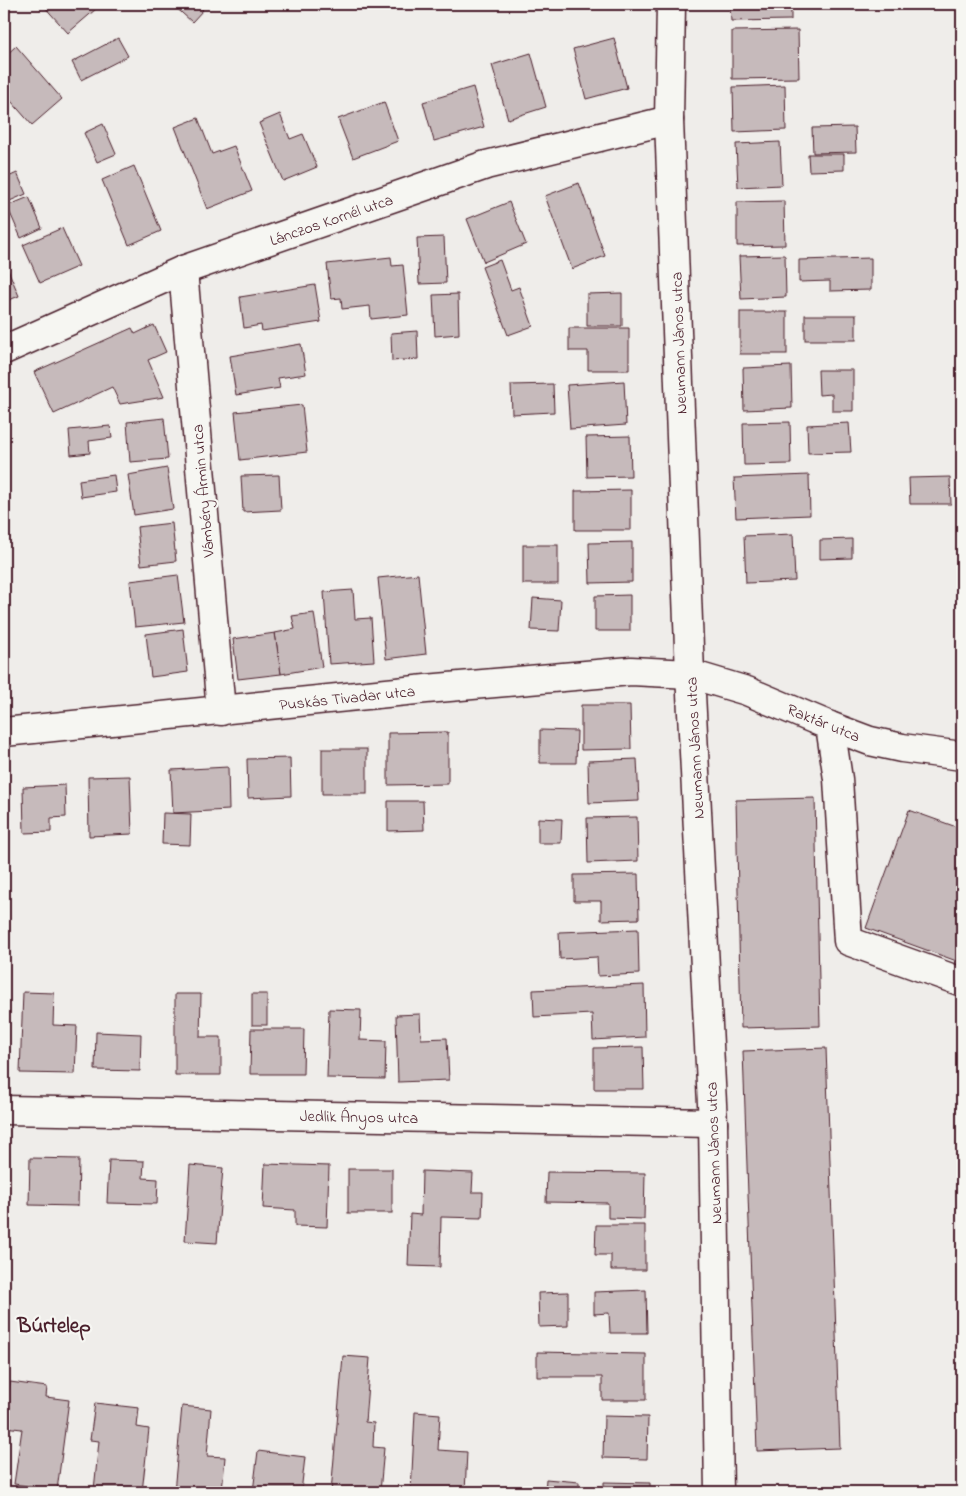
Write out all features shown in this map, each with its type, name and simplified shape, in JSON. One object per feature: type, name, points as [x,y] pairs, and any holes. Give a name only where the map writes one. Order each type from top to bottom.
[{"type":"street","name":"Neumann János utca","points":[[671,4],[669,120],[690,674],[714,1123],[719,1492]]},
{"type":"street","name":"Lánczos Kornél utca","points":[[4,350],[183,270],[486,166],[669,120]]},
{"type":"street","name":"Vámbéry Ármin utca","points":[[183,270],[221,711]]},
{"type":"street","name":"Puskás Tivadar utca","points":[[4,732],[426,689],[632,671],[690,674]]},
{"type":"street","name":"Raktár utca","points":[[690,674],[747,691],[870,741],[962,756]]},
{"type":"street","points":[[830,726],[838,779],[848,941],[962,982]]},
{"type":"street","name":"Jedlik Ányos utca","points":[[4,1110],[714,1123]]},
{"type":"building","points":[[42,4],[91,4],[96,9],[68,33]]},
{"type":"building","points":[[172,4],[196,4],[203,10],[192,22]]},
{"type":"building","points":[[730,4],[791,4],[791,20],[731,21]]},
{"type":"building","points":[[798,30],[799,78],[732,79],[732,31]]},
{"type":"building","points":[[118,38],[128,56],[81,80],[72,62]]},
{"type":"building","points":[[614,38],[627,88],[586,99],[573,49]]},
{"type":"building","points":[[16,46],[62,99],[32,125],[4,93],[4,57]]},
{"type":"building","points":[[531,53],[546,107],[508,119],[492,65]]},
{"type":"building","points":[[785,85],[786,130],[734,132],[733,87]]},
{"type":"building","points":[[473,87],[484,127],[434,141],[423,102]]},
{"type":"building","points":[[384,102],[398,141],[353,158],[338,119]]},
{"type":"building","points":[[280,114],[290,139],[303,134],[317,167],[283,181],[259,123]]},
{"type":"building","points":[[198,118],[212,154],[234,146],[252,191],[207,209],[175,127]]},
{"type":"building","points":[[103,124],[116,154],[97,162],[84,133]]},
{"type":"building","points":[[855,127],[856,152],[813,153],[812,128]]},
{"type":"building","points":[[780,142],[782,185],[738,187],[736,144]]},
{"type":"building","points":[[808,154],[844,154],[844,170],[809,171]]},
{"type":"building","points":[[134,166],[161,231],[129,245],[102,180]]},
{"type":"building","points":[[17,173],[26,194],[5,203],[4,179]]},
{"type":"building","points":[[579,183],[605,256],[572,269],[545,196]]},
{"type":"building","points":[[29,197],[42,228],[21,238],[7,206]]},
{"type":"building","points":[[784,201],[785,245],[737,246],[737,202]]},
{"type":"building","points":[[509,202],[526,244],[484,262],[467,219]]},
{"type":"building","points":[[62,228],[79,266],[40,283],[23,245]]},
{"type":"building","points":[[444,237],[446,283],[419,284],[417,238]]},
{"type":"building","points":[[785,255],[786,297],[741,299],[739,256]]},
{"type":"building","points":[[391,257],[392,266],[403,265],[408,315],[371,319],[370,306],[342,309],[341,298],[331,299],[327,264]]},
{"type":"building","points":[[871,258],[871,290],[830,291],[830,281],[799,282],[799,260]]},
{"type":"building","points":[[4,260],[19,296],[4,302]]},
{"type":"building","points":[[500,260],[511,290],[519,287],[533,326],[508,335],[482,267]]},
{"type":"building","points":[[315,285],[321,322],[262,331],[261,325],[244,328],[240,297]]},
{"type":"building","points":[[622,293],[622,326],[587,326],[587,294]]},
{"type":"building","points":[[458,294],[459,334],[435,336],[433,295]]},
{"type":"building","points":[[740,312],[787,312],[787,354],[740,354]]},
{"type":"building","points":[[805,315],[856,315],[856,340],[805,340]]},
{"type":"building","points":[[154,325],[166,352],[148,360],[164,397],[120,404],[112,387],[54,414],[34,372],[132,328],[135,334]]},
{"type":"building","points":[[569,328],[629,328],[629,370],[588,370],[588,351],[569,351]]},
{"type":"building","points":[[417,331],[418,359],[392,361],[391,333]]},
{"type":"building","points":[[301,344],[306,374],[278,378],[280,388],[236,395],[230,356]]},
{"type":"building","points":[[791,366],[792,408],[744,410],[743,368]]},
{"type":"building","points":[[818,370],[853,370],[853,411],[832,411],[832,394],[819,395]]},
{"type":"building","points":[[624,381],[626,425],[570,429],[567,385]]},
{"type":"building","points":[[553,384],[554,412],[512,414],[511,385]]},
{"type":"building","points":[[302,405],[307,452],[240,460],[235,412]]},
{"type":"building","points":[[164,418],[168,459],[130,462],[127,422]]},
{"type":"building","points":[[790,422],[791,464],[744,465],[743,423]]},
{"type":"building","points":[[849,423],[851,452],[808,453],[807,425]]},
{"type":"building","points":[[110,426],[112,438],[89,441],[90,453],[71,455],[69,430]]},
{"type":"building","points":[[630,436],[631,476],[587,477],[586,437]]},
{"type":"building","points":[[167,468],[173,509],[134,515],[128,475]]},
{"type":"building","points":[[114,475],[116,492],[81,497],[79,480]]},
{"type":"building","points":[[279,475],[281,510],[243,512],[241,476]]},
{"type":"building","points":[[809,475],[810,515],[736,518],[734,478]]},
{"type":"building","points":[[950,477],[951,504],[910,504],[909,478]]},
{"type":"building","points":[[631,490],[631,530],[575,530],[575,491]]},
{"type":"building","points":[[172,523],[176,561],[141,565],[137,527]]},
{"type":"building","points":[[793,534],[795,581],[746,583],[744,536]]},
{"type":"building","points":[[852,539],[852,558],[820,559],[820,540]]},
{"type":"building","points":[[632,542],[632,582],[590,583],[589,543]]},
{"type":"building","points":[[523,545],[558,545],[558,584],[523,584]]},
{"type":"building","points":[[418,574],[426,654],[386,659],[378,578]]},
{"type":"building","points":[[178,575],[184,622],[135,627],[130,581]]},
{"type":"building","points":[[353,590],[355,619],[371,618],[374,661],[329,664],[324,592]]},
{"type":"building","points":[[630,595],[630,631],[595,631],[595,596]]},
{"type":"building","points":[[533,598],[561,600],[559,631],[531,630]]},
{"type":"building","points":[[314,613],[322,667],[281,674],[275,633],[295,629],[292,616]]},
{"type":"building","points":[[183,629],[188,672],[151,677],[146,634]]},
{"type":"building","points":[[275,633],[281,674],[238,679],[233,639]]},
{"type":"building","points":[[581,705],[630,705],[631,749],[581,750]]},
{"type":"building","points":[[540,730],[577,731],[576,763],[540,763]]},
{"type":"building","points":[[448,732],[448,784],[388,785],[388,733]]},
{"type":"building","points":[[322,749],[367,749],[367,794],[322,794]]},
{"type":"building","points":[[290,758],[291,796],[248,798],[247,759]]},
{"type":"building","points":[[637,759],[639,801],[589,803],[588,761]]},
{"type":"building","points":[[228,767],[229,810],[173,813],[171,770]]},
{"type":"building","points":[[130,776],[132,834],[89,836],[88,777]]},
{"type":"building","points":[[65,785],[66,817],[51,818],[51,832],[24,833],[23,787]]},
{"type":"building","points":[[815,798],[820,1026],[741,1028],[736,800]]},
{"type":"building","points":[[388,801],[423,801],[424,830],[388,831]]},
{"type":"building","points":[[909,810],[962,829],[962,963],[866,928]]},
{"type":"building","points":[[163,813],[191,814],[190,845],[162,844]]},
{"type":"building","points":[[637,817],[638,861],[588,863],[587,818]]},
{"type":"building","points":[[538,818],[562,819],[561,843],[538,843]]},
{"type":"building","points":[[638,874],[639,919],[601,920],[601,901],[574,901],[574,875]]},
{"type":"building","points":[[638,929],[639,974],[598,976],[597,957],[560,959],[559,932]]},
{"type":"building","points":[[644,985],[645,1037],[593,1040],[592,1014],[534,1017],[533,990]]},
{"type":"building","points":[[23,992],[54,993],[53,1025],[77,1026],[75,1074],[20,1073]]},
{"type":"building","points":[[175,994],[201,994],[200,1037],[221,1037],[221,1075],[175,1075]]},
{"type":"building","points":[[252,994],[267,994],[267,1025],[252,1025]]},
{"type":"building","points":[[329,1009],[361,1010],[360,1040],[386,1041],[385,1079],[327,1078]]},
{"type":"building","points":[[420,1014],[421,1039],[447,1038],[449,1080],[398,1082],[396,1015]]},
{"type":"building","points":[[251,1029],[304,1029],[303,1074],[250,1074]]},
{"type":"building","points":[[96,1032],[141,1034],[140,1071],[95,1070]]},
{"type":"building","points":[[643,1047],[644,1089],[594,1089],[594,1048]]},
{"type":"building","points":[[826,1048],[840,1448],[757,1451],[743,1051]]},
{"type":"building","points":[[30,1158],[79,1159],[78,1206],[29,1205]]},
{"type":"building","points":[[109,1160],[144,1161],[143,1178],[158,1179],[157,1204],[107,1203]]},
{"type":"building","points":[[265,1164],[329,1166],[327,1227],[295,1226],[295,1210],[263,1208]]},
{"type":"building","points":[[190,1165],[223,1168],[217,1243],[185,1241]]},
{"type":"building","points":[[348,1169],[392,1169],[392,1213],[348,1213]]},
{"type":"building","points":[[422,1171],[473,1173],[472,1192],[483,1192],[482,1218],[441,1217],[440,1267],[408,1266],[410,1214],[421,1215]]},
{"type":"building","points":[[547,1172],[645,1173],[644,1219],[608,1218],[608,1203],[546,1202]]},
{"type":"building","points":[[596,1225],[645,1225],[645,1270],[611,1270],[611,1255],[595,1255]]},
{"type":"building","points":[[646,1290],[647,1333],[610,1333],[609,1313],[594,1314],[594,1292]]},
{"type":"building","points":[[568,1292],[568,1326],[539,1327],[538,1293]]},
{"type":"building","points":[[537,1352],[646,1354],[646,1400],[602,1400],[602,1377],[537,1377]]},
{"type":"building","points":[[343,1356],[370,1358],[365,1422],[374,1423],[373,1447],[384,1448],[380,1492],[331,1492]]},
{"type":"building","points":[[10,1382],[47,1387],[46,1397],[69,1400],[57,1490],[14,1484],[22,1429],[4,1427]]},
{"type":"building","points":[[95,1403],[139,1408],[137,1427],[149,1429],[142,1492],[94,1490],[99,1441],[90,1440]]},
{"type":"building","points":[[182,1406],[211,1409],[207,1456],[225,1457],[222,1492],[174,1492]]},
{"type":"building","points":[[415,1412],[440,1414],[438,1450],[467,1452],[465,1492],[411,1492]]},
{"type":"building","points":[[604,1416],[648,1417],[647,1459],[603,1458]]},
{"type":"building","points":[[258,1451],[305,1457],[301,1492],[253,1492]]},
{"type":"building","points":[[546,1479],[579,1482],[579,1492],[545,1492]]},
{"type":"building","points":[[604,1482],[650,1483],[650,1492],[604,1492]]},
{"type":"district","name":"Búrtelep","points":[[54,1325]]}]
